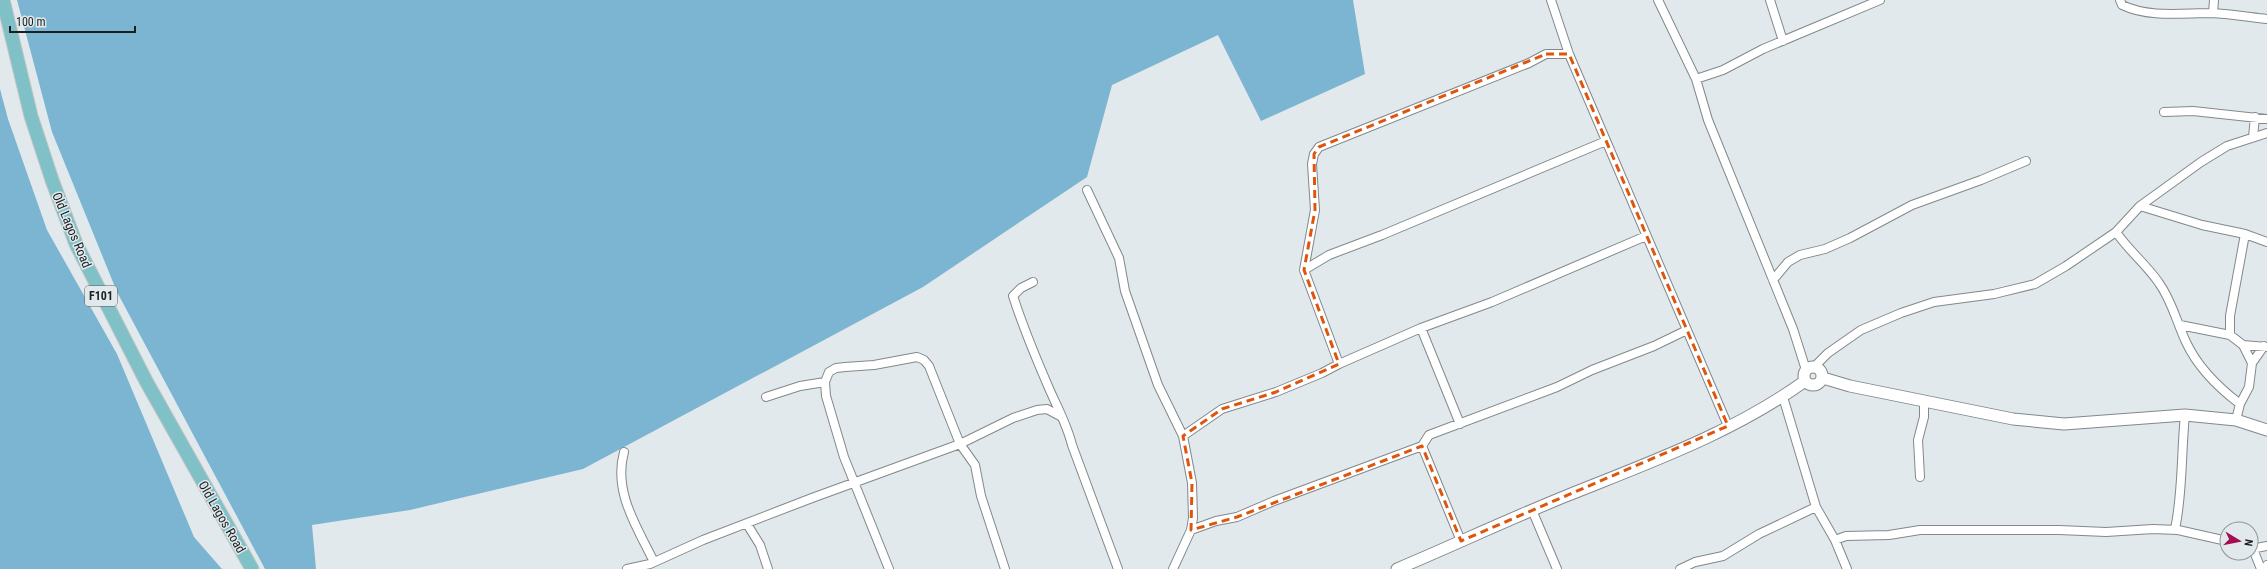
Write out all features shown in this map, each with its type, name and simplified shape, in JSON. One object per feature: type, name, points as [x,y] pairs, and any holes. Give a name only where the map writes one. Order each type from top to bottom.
[{"type":"main road","name":"Old Lagos Road","points":[[3,0],[31,116],[52,180],[76,244],[146,381],[252,569]]},
{"type":"street","points":[[1552,0],[1569,54],[1728,426]]},
{"type":"street","points":[[1658,0],[1696,79],[1711,127],[1809,372],[1808,384],[1815,385],[1823,378]]},
{"type":"street","points":[[1770,0],[1783,41]]},
{"type":"street","points":[[1696,79],[1723,70],[1743,59],[1783,41],[1880,0]]},
{"type":"street","points":[[2120,0],[2122,5],[2128,8],[2149,12],[2213,13],[2267,19]]},
{"type":"street","points":[[2213,13],[2214,0]]},
{"type":"street","points":[[1339,364],[1304,270],[1315,210],[1312,164],[1314,154],[1319,147],[1529,63],[1546,54],[1569,54]]},
{"type":"street","points":[[2164,112],[2193,111],[2267,119]]},
{"type":"street","points":[[2253,137],[2255,117]]},
{"type":"street","points":[[1397,569],[1532,510],[1670,454],[1728,426],[1783,396],[1828,353],[1861,330],[1900,312],[1934,302],[1994,294],[2035,284],[2066,266],[2116,232],[2140,206],[2201,162],[2227,146],[2267,133]]},
{"type":"street","points":[[1304,270],[1329,255],[1382,236],[1606,141]]},
{"type":"street","points":[[1773,280],[1788,262],[1800,255],[1837,244],[1912,205],[1981,180],[2026,161]]},
{"type":"street","points":[[1087,190],[1119,258],[1125,291],[1158,385],[1183,436],[1192,483],[1193,518],[1191,530],[1173,569]]},
{"type":"street","points":[[2140,206],[2202,225],[2244,234],[2267,242]]},
{"type":"street","points":[[2116,232],[2127,248],[2160,284],[2180,325],[2186,342],[2196,358],[2225,392],[2240,404]]},
{"type":"street","points":[[2230,335],[2230,316],[2244,234]]},
{"type":"street","points":[[1183,436],[1222,410],[1276,392],[1421,328],[1492,302],[1646,236]]},
{"type":"street","points":[[1033,282],[1021,288],[1013,296],[1036,360],[1060,416],[1068,428],[1072,445],[1118,569]]},
{"type":"street","points":[[2180,325],[2230,335],[2243,345],[2252,363],[2249,387],[2240,404],[2236,420]]},
{"type":"street","points":[[1421,328],[1460,424]]},
{"type":"street","points":[[1191,530],[1216,521],[1237,517],[1274,501],[1422,446],[1429,435],[1558,387],[1592,370],[1654,346],[1687,330]]},
{"type":"street","points":[[2243,345],[2266,347]]},
{"type":"street","points":[[2252,363],[2266,347]]},
{"type":"street","points":[[889,569],[854,483],[830,413],[826,396],[825,382],[829,372],[836,368],[874,365],[917,357],[924,360],[929,366],[960,444],[976,465],[980,496],[1005,569]]},
{"type":"street","points":[[1809,372],[1820,370],[1823,378]]},
{"type":"street","points":[[1823,378],[2013,419],[2064,424],[2185,415],[2236,420],[2267,430]]},
{"type":"street","points":[[766,397],[800,386],[825,382]]},
{"type":"street","points":[[1783,396],[1816,507],[1835,540],[1847,569]]},
{"type":"street","points":[[1920,478],[1918,440],[1924,417],[1924,401]]},
{"type":"street","points":[[627,569],[652,565],[703,540],[812,498],[960,444],[1013,418],[1037,410],[1047,409],[1060,416]]},
{"type":"street","points":[[2175,529],[2182,479],[2185,415]]},
{"type":"street","points":[[1422,446],[1461,542]]},
{"type":"street","points":[[624,452],[620,468],[620,485],[652,565]]},
{"type":"street","points":[[1680,569],[1695,562],[1723,556],[1758,534],[1816,507]]},
{"type":"street","points":[[1532,510],[1557,569]]},
{"type":"street","points":[[747,524],[760,545],[768,569]]},
{"type":"street","points":[[1835,540],[1846,536],[1889,535],[1920,530],[2106,532],[2175,529],[2219,540]]},
{"type":"street","points":[[2266,569],[2267,565]]},
{"type":"highlighted area","points":[[1546,54],[1569,54],[1728,426],[1461,541],[1422,446],[1237,517],[1191,530],[1192,483],[1183,436],[1222,409],[1276,392],[1339,364],[1304,270],[1315,210],[1314,154],[1319,147]]},
{"type":"shaded area","points":[[17,0],[1353,0],[1365,74],[1261,121],[1218,35],[1112,85],[1087,177],[923,287],[583,469],[410,510],[312,525],[316,569],[265,569],[117,292],[52,132]]},
{"type":"shaded area","points":[[0,89],[8,119],[47,230],[117,354],[194,537],[222,569],[0,569]]}]
